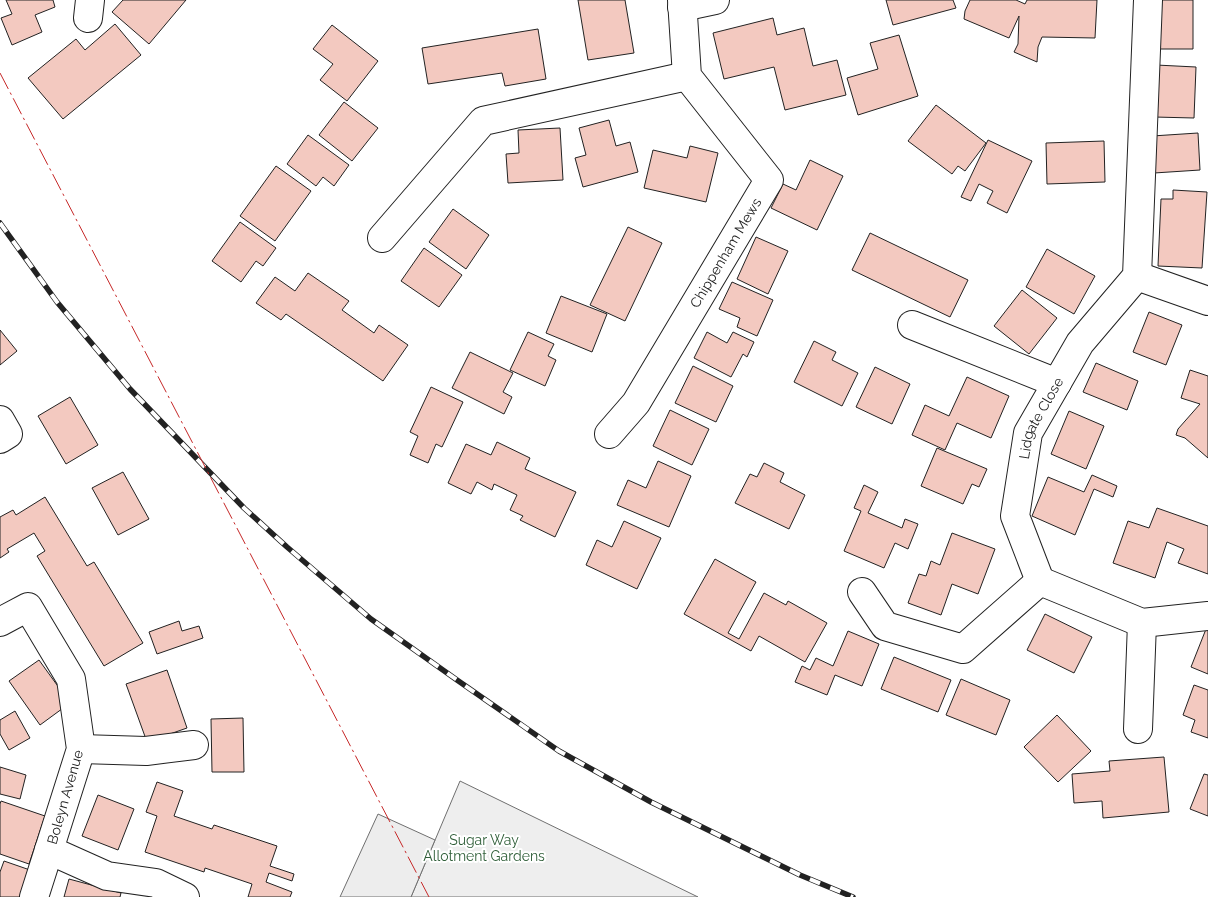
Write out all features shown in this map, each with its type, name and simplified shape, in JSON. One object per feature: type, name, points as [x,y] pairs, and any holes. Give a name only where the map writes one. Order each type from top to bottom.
[{"type":"street","points":[[382,238],[483,122],[687,76],[682,4],[715,0]]},
{"type":"street","points":[[1148,0],[1137,276],[1208,301]]},
{"type":"street","name":"Chippenham Mews","points":[[609,434],[636,403],[769,180],[687,76]]},
{"type":"street","name":"Lidgate Close","points":[[1040,581],[1014,516],[1028,433],[1080,343],[1137,276]]},
{"type":"street","points":[[912,325],[1057,383]]},
{"type":"street","points":[[0,420],[8,434],[0,439]]},
{"type":"street","points":[[862,592],[885,626],[963,648],[1040,581],[1142,624],[1208,616]]},
{"type":"street","name":"Boleyn Avenue","points":[[0,622],[28,607],[71,679],[81,749],[34,897]]},
{"type":"street","points":[[1138,729],[1142,624]]},
{"type":"street","points":[[81,749],[146,751],[194,745]]},
{"type":"street","name":"Boleyn Avenue","points":[[49,850],[108,876],[156,883],[185,897]]},
{"type":"green space","name":"Sugar Way Allotment Gardens","points":[[460,781],[698,897],[411,897]]},
{"type":"shaded area","points":[[378,814],[435,840],[411,897],[340,897]]},
{"type":"building","points":[[6,0],[53,0],[55,7],[35,15],[42,32],[12,45],[1,18],[12,14]]},
{"type":"building","points":[[123,0],[186,0],[149,44],[112,12]]},
{"type":"building","points":[[578,0],[625,0],[634,53],[588,60]]},
{"type":"building","points":[[886,0],[953,0],[956,8],[893,25]]},
{"type":"building","points":[[970,0],[1016,0],[1025,4],[1027,0],[1097,0],[1095,38],[1042,37],[1038,47],[1037,62],[1014,52],[1018,44],[1019,16],[1009,38],[964,19]]},
{"type":"building","points":[[1156,0],[1193,0],[1193,49],[1156,49]]},
{"type":"building","points":[[773,18],[777,35],[804,28],[813,66],[837,60],[846,95],[785,110],[774,67],[724,79],[713,33]]},
{"type":"building","points":[[115,24],[141,55],[63,119],[28,78],[76,39],[85,50]]},
{"type":"building","points":[[332,25],[378,61],[347,101],[320,80],[333,64],[313,49]]},
{"type":"building","points":[[538,29],[546,79],[505,86],[502,73],[428,84],[422,48]]},
{"type":"building","points":[[899,35],[918,96],[858,115],[847,78],[878,69],[870,43]]},
{"type":"building","points":[[1156,65],[1196,67],[1194,118],[1154,117]]},
{"type":"building","points":[[344,102],[378,128],[352,161],[319,135]]},
{"type":"building","points":[[936,105],[986,143],[965,171],[958,166],[952,174],[908,141]]},
{"type":"building","points":[[609,120],[616,146],[630,142],[638,172],[583,187],[575,158],[586,155],[579,128]]},
{"type":"building","points":[[560,128],[563,180],[508,183],[506,154],[519,153],[518,130]]},
{"type":"building","points":[[1198,133],[1200,170],[1154,173],[1152,136]]},
{"type":"building","points":[[308,135],[349,165],[334,186],[323,177],[316,186],[287,164]]},
{"type":"building","points":[[988,140],[1032,161],[1007,213],[987,203],[993,191],[979,184],[971,201],[961,197]]},
{"type":"building","points":[[1104,141],[1105,182],[1047,184],[1046,143]]},
{"type":"building","points":[[690,146],[718,153],[706,202],[644,188],[653,150],[687,158]]},
{"type":"building","points":[[810,160],[843,176],[817,230],[771,208],[783,184],[796,190]]},
{"type":"building","points":[[276,166],[311,191],[275,241],[240,216]]},
{"type":"building","points":[[1173,190],[1207,192],[1202,268],[1158,266],[1161,199],[1173,199]]},
{"type":"building","points":[[453,209],[489,235],[466,269],[429,242]]},
{"type":"building","points":[[240,222],[276,248],[263,266],[256,261],[241,282],[212,261]]},
{"type":"building","points":[[628,227],[662,243],[625,321],[590,305]]},
{"type":"building","points":[[870,233],[968,280],[950,317],[852,270]]},
{"type":"building","points":[[756,237],[788,251],[768,294],[737,279]]},
{"type":"building","points":[[424,248],[462,275],[439,307],[401,281]]},
{"type":"building","points":[[1047,249],[1095,276],[1074,314],[1026,287]]},
{"type":"building","points":[[308,273],[349,301],[342,310],[374,333],[379,325],[408,345],[383,381],[286,314],[281,320],[256,303],[275,277],[295,291]]},
{"type":"building","points":[[732,282],[773,300],[757,336],[737,327],[740,318],[719,309]]},
{"type":"building","points":[[1022,290],[1057,318],[1029,354],[994,326]]},
{"type":"building","points":[[561,296],[607,314],[592,352],[546,333]]},
{"type":"building","points":[[1149,312],[1182,325],[1166,365],[1133,352]]},
{"type":"building","points":[[0,330],[17,351],[0,365]]},
{"type":"building","points":[[528,332],[554,344],[548,356],[556,360],[545,386],[510,370]]},
{"type":"building","points":[[707,332],[727,343],[733,332],[754,342],[747,357],[743,354],[731,377],[694,358]]},
{"type":"building","points":[[814,341],[836,352],[832,360],[858,373],[842,406],[794,382]]},
{"type":"building","points":[[470,352],[513,373],[503,392],[512,397],[504,414],[452,388]]},
{"type":"building","points":[[1096,363],[1138,381],[1127,410],[1083,392]]},
{"type":"building","points":[[693,366],[733,386],[716,422],[675,403]]},
{"type":"building","points":[[875,367],[910,384],[892,424],[856,407]]},
{"type":"building","points":[[1190,370],[1208,376],[1208,458],[1185,438],[1176,435],[1178,429],[1200,404],[1181,398]]},
{"type":"building","points":[[967,377],[1009,396],[991,438],[957,423],[945,450],[912,435],[925,405],[949,416]]},
{"type":"building","points":[[431,387],[463,402],[442,447],[436,444],[428,463],[410,455],[418,436],[410,432]]},
{"type":"building","points":[[70,397],[98,445],[66,464],[38,416]]},
{"type":"building","points":[[670,410],[709,429],[692,465],[653,446]]},
{"type":"building","points":[[1069,411],[1104,426],[1086,469],[1051,454]]},
{"type":"building","points":[[497,442],[530,458],[525,469],[576,492],[555,537],[520,520],[523,516],[510,510],[517,495],[494,484],[492,490],[477,482],[471,494],[448,483],[466,444],[491,455]]},
{"type":"building","points":[[937,448],[987,469],[979,487],[972,484],[963,504],[921,486]]},
{"type":"building","points":[[658,461],[691,476],[669,527],[617,505],[628,480],[646,488]]},
{"type":"building","points":[[764,463],[784,473],[780,482],[805,495],[789,529],[735,503],[750,474],[757,477]]},
{"type":"building","points":[[123,472],[149,519],[118,535],[92,488]]},
{"type":"building","points":[[1092,475],[1117,486],[1113,497],[1094,489],[1075,535],[1032,516],[1048,477],[1084,492]]},
{"type":"building","points":[[864,485],[878,492],[868,513],[902,528],[905,519],[918,524],[908,549],[895,543],[884,568],[844,551],[861,511],[854,508]]},
{"type":"building","points":[[45,497],[87,566],[94,562],[143,643],[104,666],[37,556],[45,551],[34,533],[7,549],[9,552],[0,558],[0,517],[13,510],[16,515]]},
{"type":"building","points":[[1157,508],[1208,526],[1208,574],[1178,563],[1184,549],[1167,542],[1155,578],[1113,563],[1128,521],[1149,528]]},
{"type":"building","points":[[624,521],[661,538],[637,589],[586,565],[597,540],[612,547]]},
{"type":"building","points":[[952,533],[995,549],[978,594],[952,584],[941,615],[908,603],[919,574],[926,576],[931,561],[940,565]]},
{"type":"building","points":[[715,559],[756,582],[728,633],[739,639],[764,593],[786,605],[788,601],[827,623],[805,662],[759,636],[751,651],[684,614]]},
{"type":"building","points":[[1045,614],[1092,637],[1074,673],[1027,650]]},
{"type":"building","points":[[179,621],[182,631],[199,626],[203,638],[157,654],[149,632]]},
{"type":"building","points":[[1208,624],[1208,674],[1191,667]]},
{"type":"building","points":[[848,631],[879,644],[862,686],[835,675],[827,695],[795,682],[802,666],[810,670],[816,658],[833,666]]},
{"type":"building","points":[[894,657],[951,680],[938,712],[881,689]]},
{"type":"building","points":[[39,660],[70,703],[40,725],[9,681]]},
{"type":"building","points":[[167,670],[187,728],[147,742],[126,684]]},
{"type":"building","points":[[961,679],[1010,700],[996,735],[946,715]]},
{"type":"building","points":[[1194,685],[1208,690],[1208,738],[1191,732],[1195,720],[1183,715]]},
{"type":"building","points":[[15,711],[30,738],[9,750],[0,734],[0,720]]},
{"type":"building","points":[[1057,715],[1091,751],[1058,782],[1024,747]]},
{"type":"building","points":[[243,718],[244,772],[212,772],[211,719]]},
{"type":"building","points":[[1164,757],[1169,812],[1103,818],[1102,801],[1074,803],[1072,774],[1110,771],[1109,761]]},
{"type":"building","points":[[0,767],[26,775],[20,799],[0,794]]},
{"type":"building","points":[[1204,774],[1208,775],[1208,816],[1190,809]]},
{"type":"building","points":[[157,782],[183,791],[174,816],[212,829],[214,825],[277,846],[270,866],[294,874],[292,881],[269,873],[266,882],[292,892],[290,897],[248,897],[252,884],[205,868],[204,872],[145,852],[157,816],[146,812]]},
{"type":"building","points":[[98,795],[134,809],[118,850],[82,836]]},
{"type":"building","points":[[1,801],[45,816],[29,864],[0,854]]},
{"type":"building","points":[[4,861],[30,870],[21,897],[0,897],[0,872]]},
{"type":"building","points":[[69,879],[121,893],[120,897],[64,897]]},
{"type":"railway","points":[[0,223],[57,302],[130,389],[244,508],[371,619],[559,751],[651,802],[800,875],[853,897]]},
{"type":"power","points":[[0,73],[429,897]]}]
